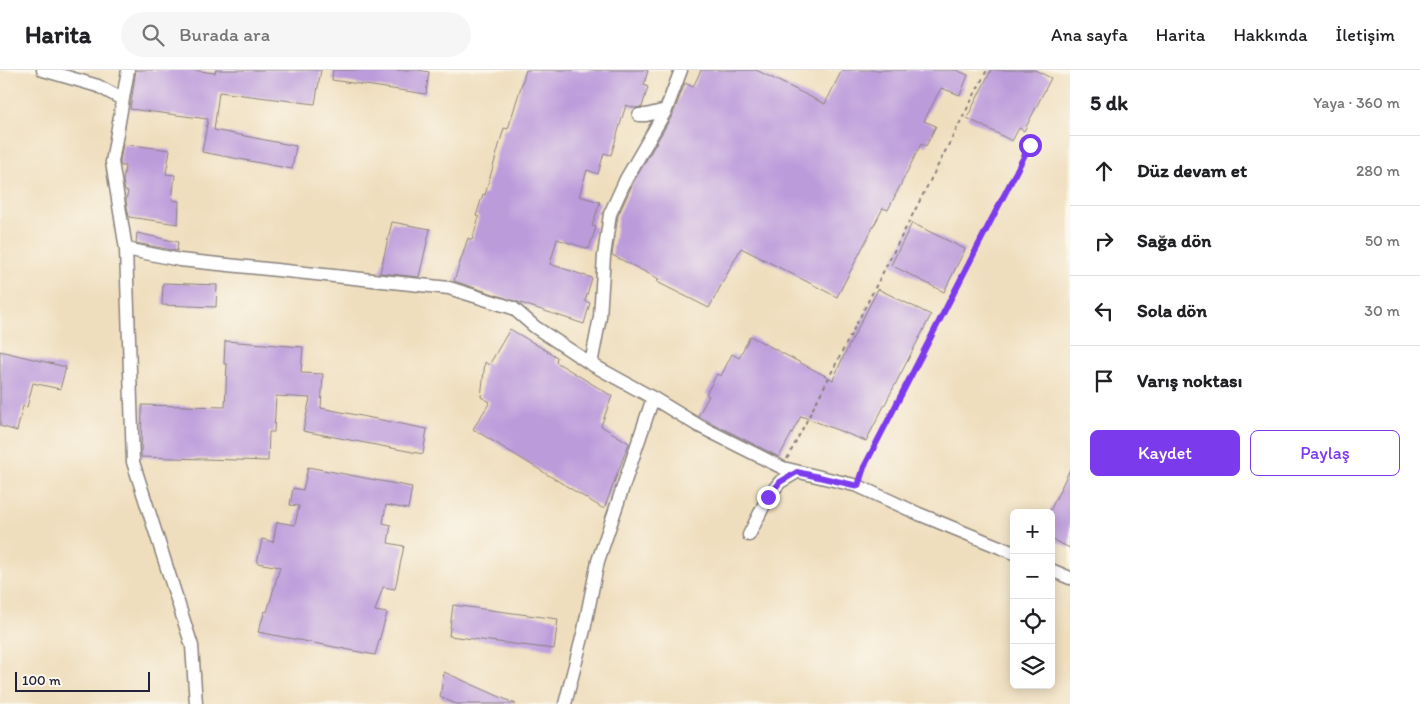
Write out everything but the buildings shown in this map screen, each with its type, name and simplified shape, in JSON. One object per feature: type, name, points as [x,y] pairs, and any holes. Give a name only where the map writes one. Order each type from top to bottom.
[{"type":"street","points":[[43,70],[98,86],[122,99]]},
{"type":"street","points":[[128,70],[112,162],[126,249],[133,462],[192,646],[196,704]]},
{"type":"street","points":[[591,364],[600,316],[604,256],[610,214],[626,179],[666,110],[682,70]]},
{"type":"street","points":[[639,115],[646,116],[666,110]]},
{"type":"street","points":[[126,249],[180,260],[449,288],[512,308],[535,327],[591,364],[699,426],[783,468],[858,486],[919,514],[1010,551]]},
{"type":"street","points":[[565,704],[584,630],[598,561],[653,398]]},
{"type":"street","points":[[749,535],[768,497],[780,482],[797,472]]},
{"type":"street","points":[[1055,572],[1070,578]]},
{"type":"path","points":[[783,468],[987,70]]},
{"type":"path","points":[[858,486],[864,467],[1033,136]]},
{"type":"route","points":[[768,497],[780,482],[797,472],[858,486],[864,467],[1030,145]]}]
